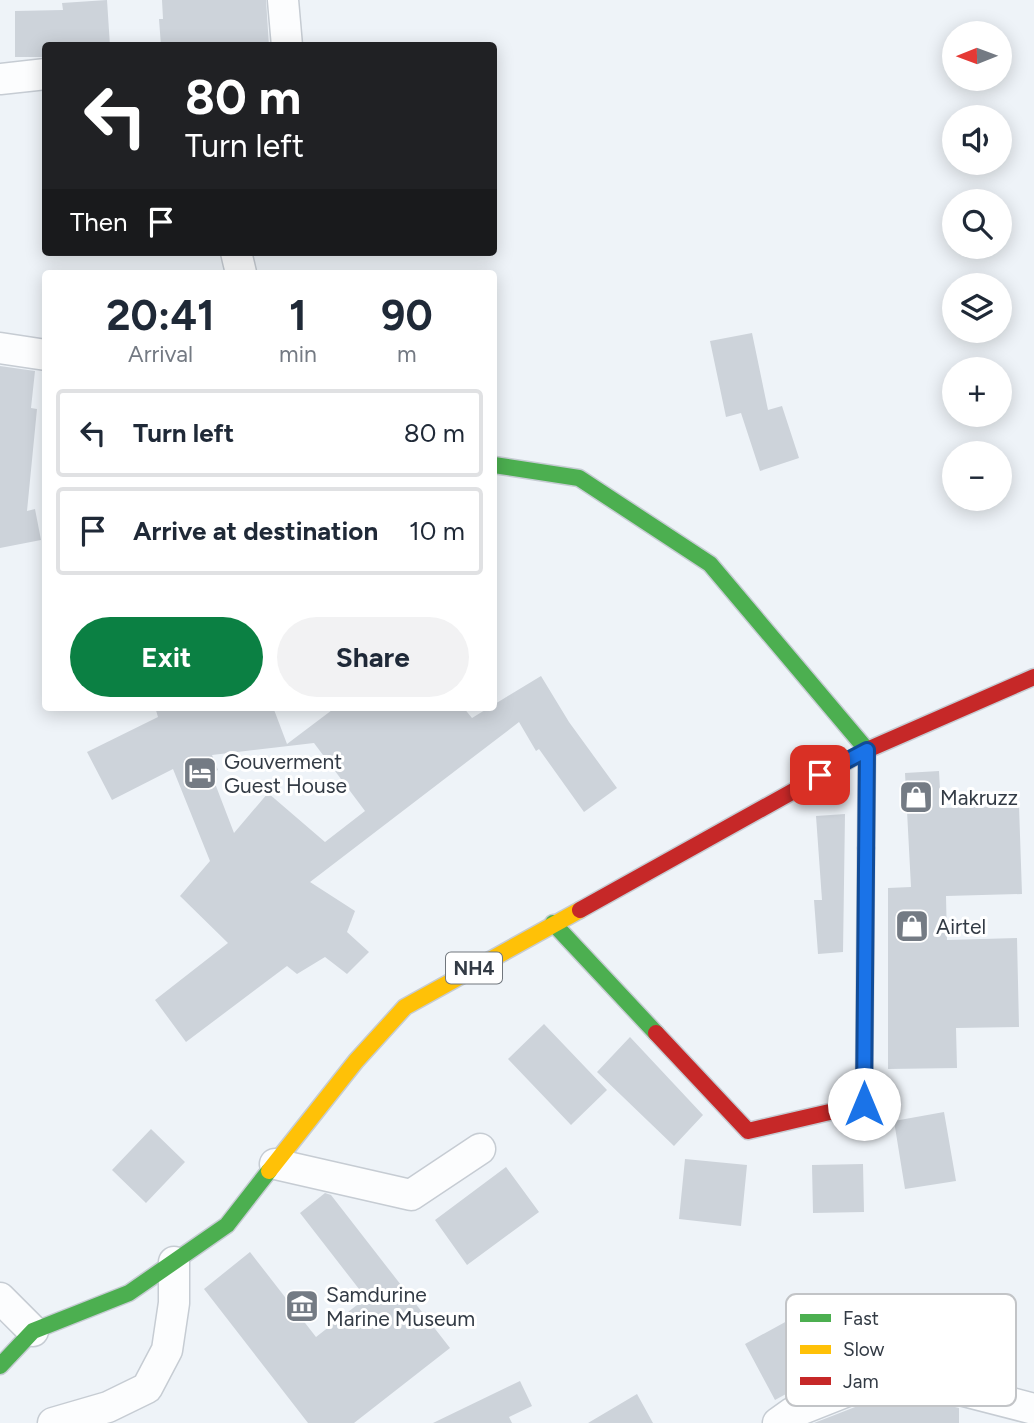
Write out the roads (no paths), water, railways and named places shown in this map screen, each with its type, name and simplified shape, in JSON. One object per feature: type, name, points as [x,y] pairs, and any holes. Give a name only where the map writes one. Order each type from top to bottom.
[{"type":"main road","points":[[497,465],[579,478],[710,564],[867,750],[864,1104],[748,1131],[554,923]]},
{"type":"main road","name":"NH4","points":[[0,1366],[33,1331],[129,1293],[227,1224],[356,1061],[405,1007],[867,750],[1034,677]]},
{"type":"street","points":[[283,0],[287,42]]},
{"type":"street","points":[[0,79],[42,74]]},
{"type":"street","points":[[0,348],[42,354]]},
{"type":"street","points":[[275,1164],[411,1195],[480,1149]]},
{"type":"street","points":[[53,1423],[108,1407],[147,1388],[167,1350],[174,1303],[174,1262]]},
{"type":"street","points":[[0,1298],[33,1331]]},
{"type":"street","points":[[1016,1404],[1034,1409]]},
{"type":"street","points":[[778,1423],[792,1413],[809,1406]]},
{"type":"place","name":"Gouverment Guest House","points":[[200,773]]},
{"type":"place","name":"Makruzz","points":[[916,797]]},
{"type":"place","name":"Airtel","points":[[912,926]]},
{"type":"place","name":"Samdurine Marine Museum","points":[[302,1306]]}]
